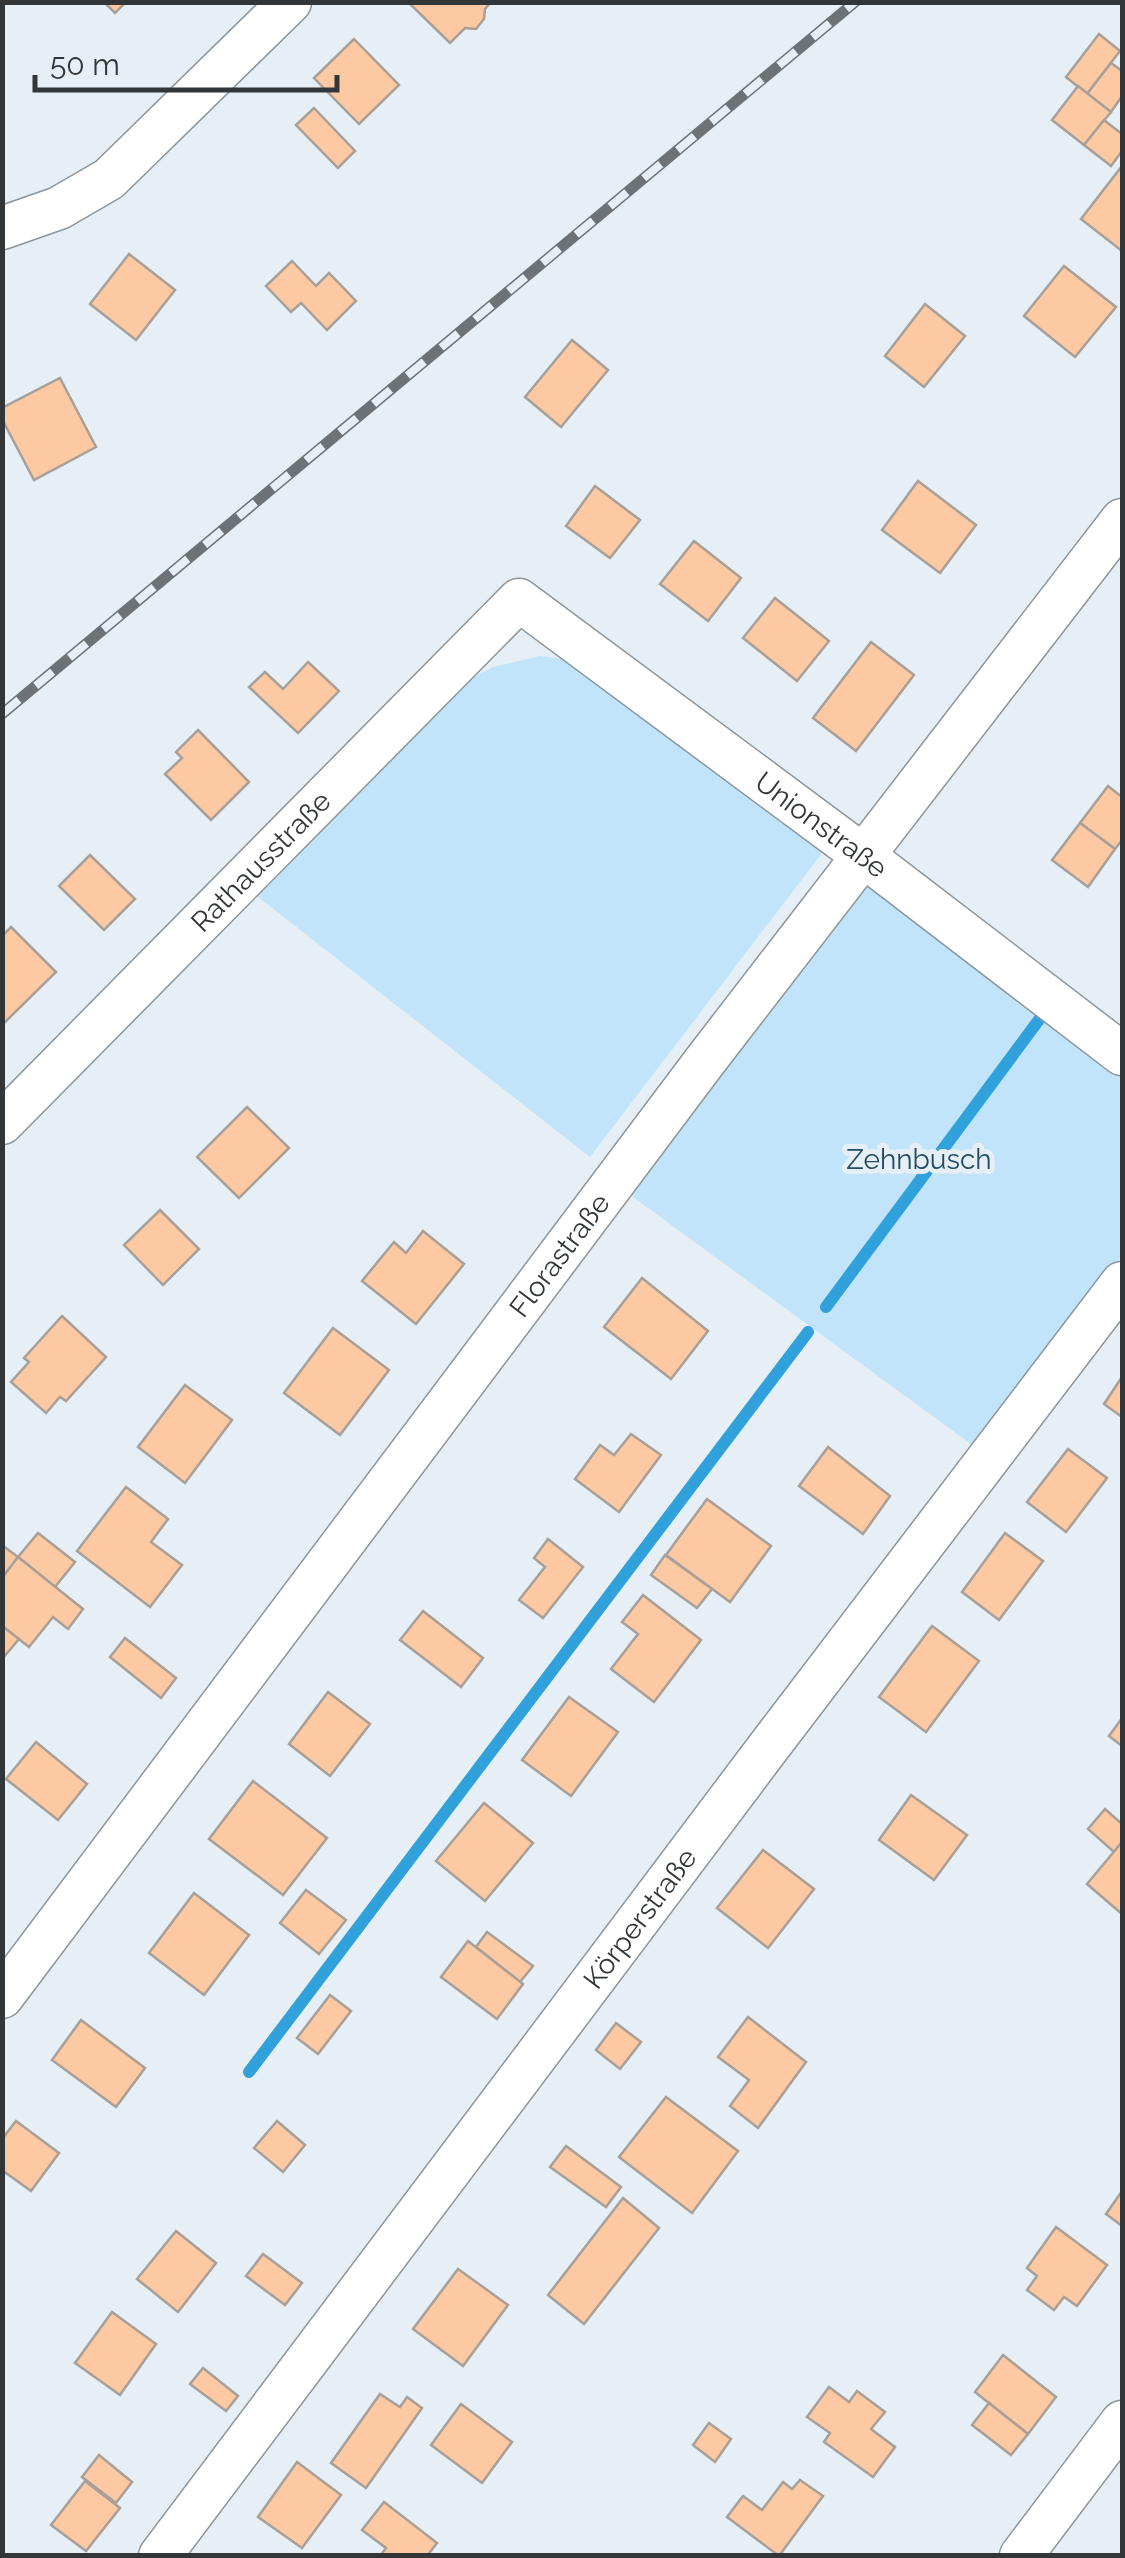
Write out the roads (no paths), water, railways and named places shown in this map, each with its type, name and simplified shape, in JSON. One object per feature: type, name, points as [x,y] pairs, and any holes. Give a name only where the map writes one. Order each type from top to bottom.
[{"type":"street","points":[[2,228],[59,208],[110,179],[290,2]]},
{"type":"street","name":"Florastraße","points":[[2,1997],[705,1062],[1122,520]]},
{"type":"street","name":"Unionstraße","points":[[519,600],[1122,1054]]},
{"type":"street","name":"Rathausstraße","points":[[2,1123],[519,600]]},
{"type":"street","name":"Körperstraße","points":[[160,2556],[1122,1283]]},
{"type":"street","points":[[1020,2556],[1122,2422]]},
{"type":"waterway","points":[[826,1307],[1044,1013]]},
{"type":"waterway","points":[[249,2072],[808,1332]]},
{"type":"railway","points":[[2,714],[855,2]]},
{"type":"park label","name":"Zehnbusch","points":[[919,1159]]}]
